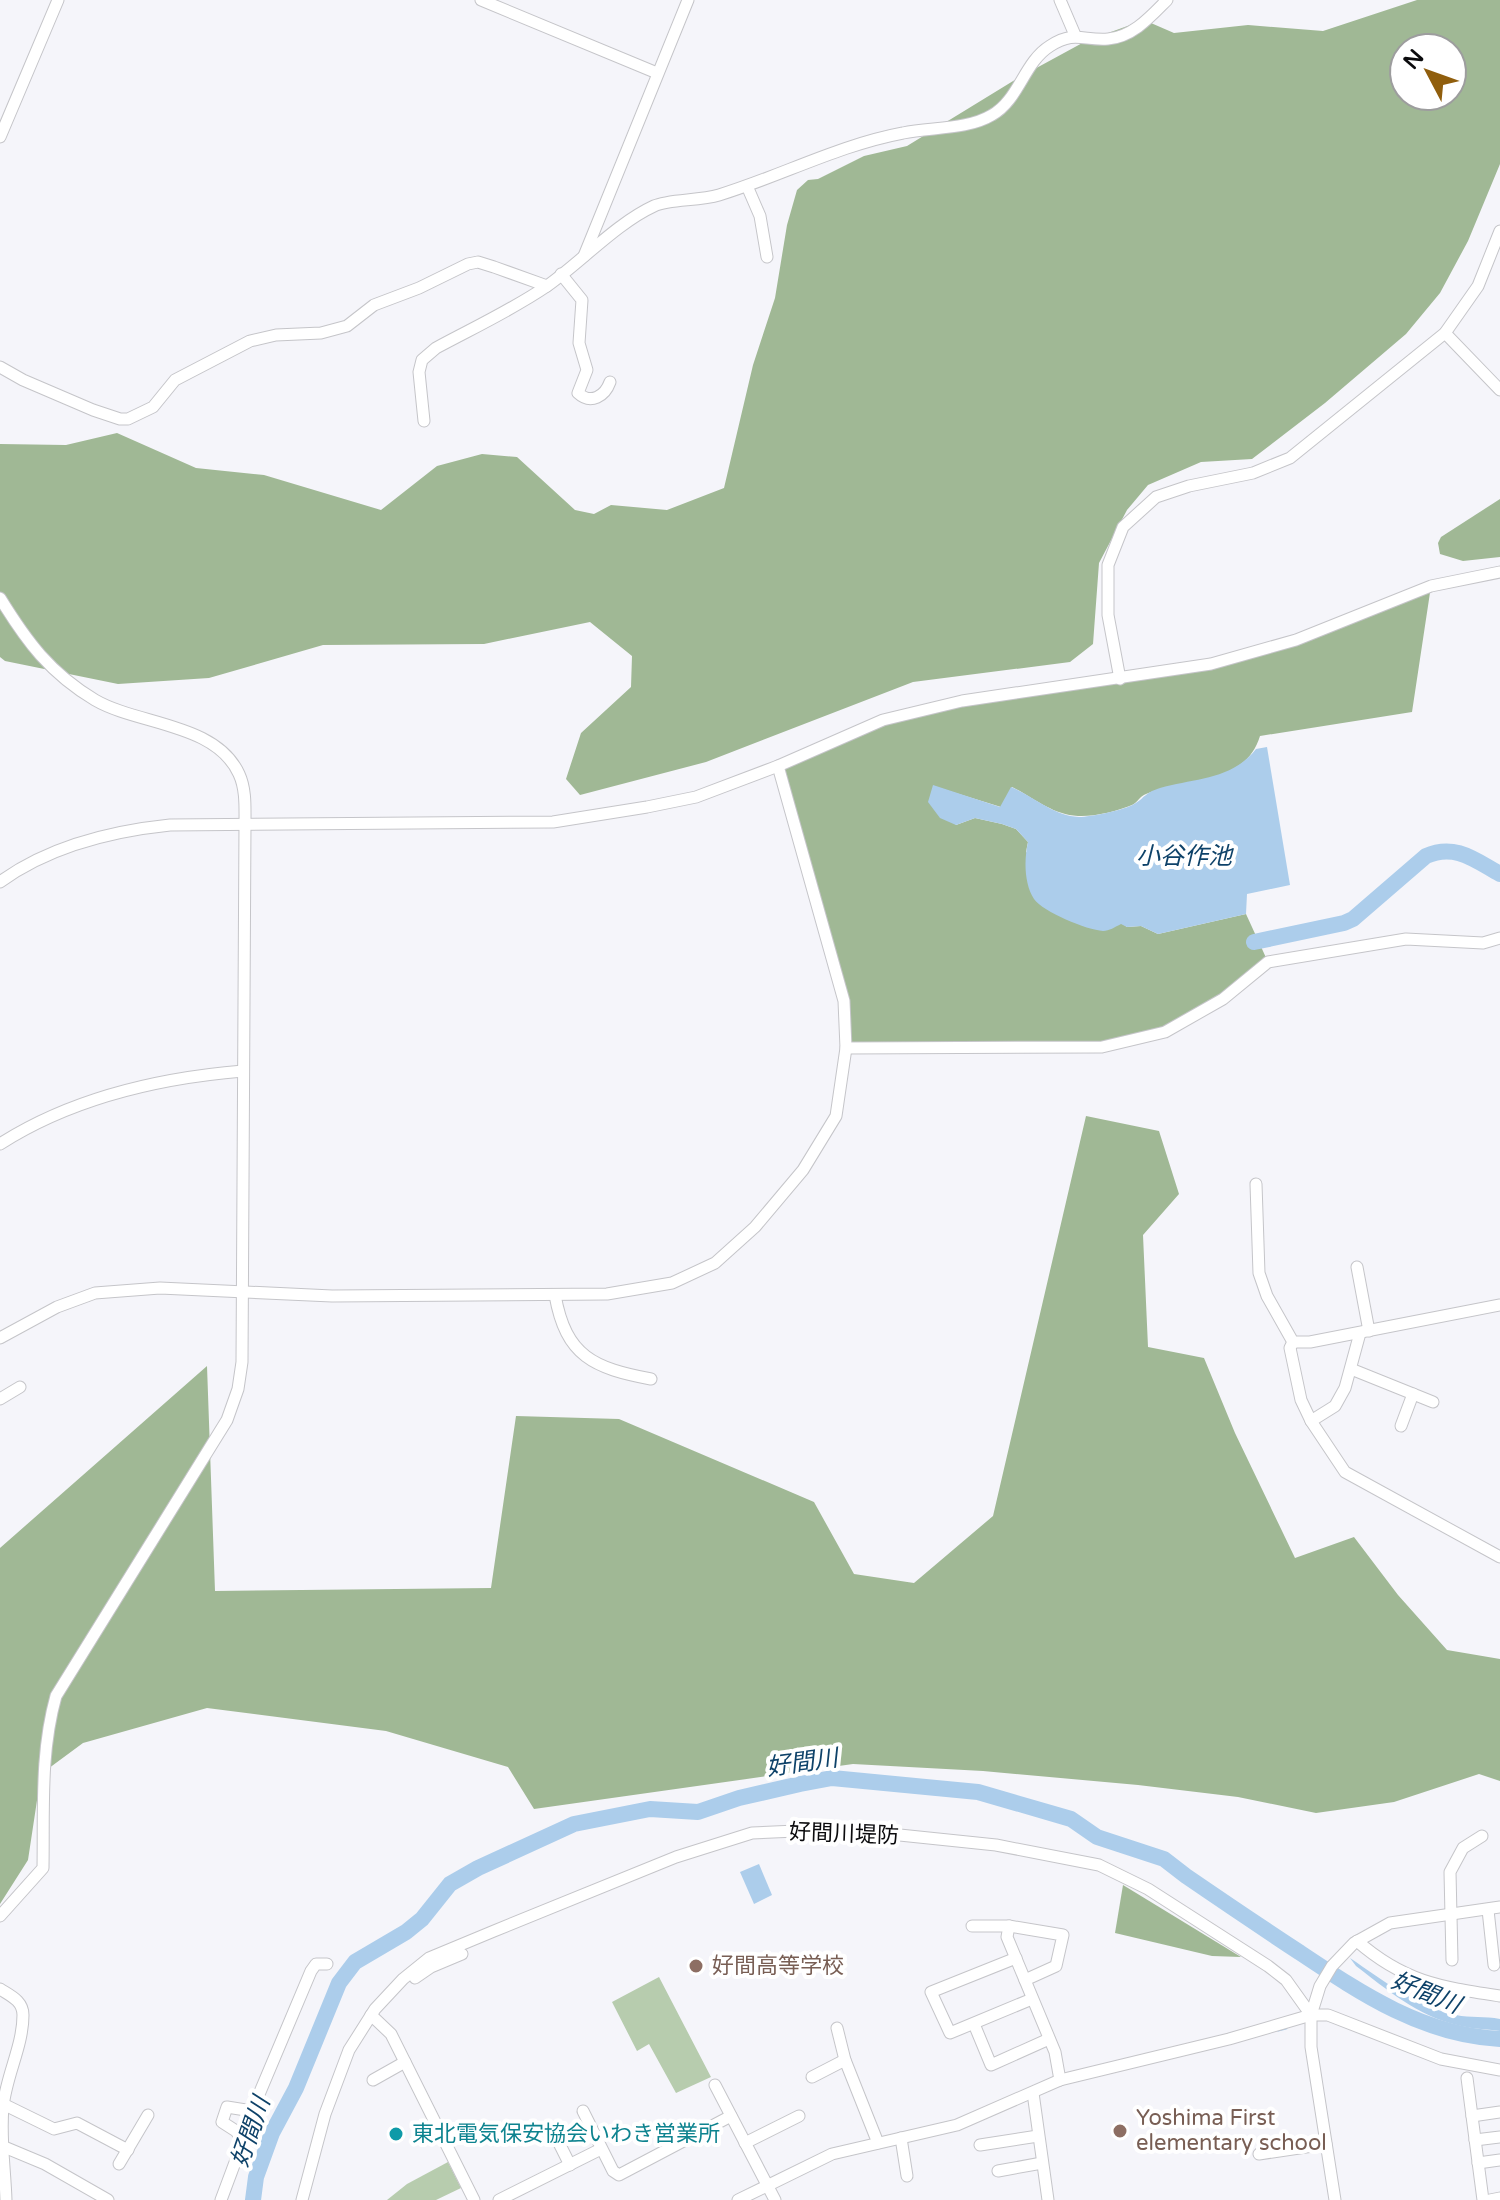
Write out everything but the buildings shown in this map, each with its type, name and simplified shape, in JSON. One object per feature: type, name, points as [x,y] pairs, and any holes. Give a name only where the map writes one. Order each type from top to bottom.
[{"type":"street","points":[[0,137],[58,0]]},
{"type":"street","points":[[481,0],[657,73]]},
{"type":"street","points":[[584,257],[688,0]]},
{"type":"street","points":[[1060,0],[1075,35]]},
{"type":"street","points":[[424,421],[419,372],[422,360],[436,348],[547,286],[655,205],[701,199],[747,186],[800,164],[901,133],[971,123],[992,116],[1003,107],[1044,51],[1075,35],[1109,39],[1126,34],[1140,26],[1167,0]]},
{"type":"street","points":[[747,186],[760,216],[767,257]]},
{"type":"street","points":[[1120,679],[1108,615],[1108,565],[1123,527],[1156,497],[1189,486],[1253,473],[1290,458],[1445,333],[1478,286],[1500,231]]},
{"type":"street","points":[[0,367],[93,410],[128,419],[153,407],[175,380],[250,341],[276,335],[321,333],[347,326],[374,305],[419,288],[468,264],[478,262],[547,286]]},
{"type":"street","points":[[561,274],[582,300],[579,343],[587,370],[578,393],[583,398],[594,399],[603,394],[610,382]]},
{"type":"street","points":[[1445,333],[1500,390]]},
{"type":"street","points":[[0,882],[20,867],[126,830],[170,825],[245,823],[553,822],[696,797],[896,717],[962,701],[1211,664],[1296,640],[1431,586],[1500,572]]},
{"type":"street","points":[[0,598],[34,651],[58,674],[97,701],[178,729],[221,749],[240,775],[245,823],[242,1362],[238,1389],[227,1420],[56,1696],[44,1758],[43,1868],[0,1916]]},
{"type":"street","points":[[0,1338],[57,1307],[95,1293],[160,1288],[332,1296],[607,1294],[672,1283],[715,1263],[755,1227],[803,1170],[836,1116],[846,1048],[844,1001],[778,766]]},
{"type":"street","points":[[846,1048],[1102,1047],[1165,1032],[1223,999],[1268,962],[1406,939],[1483,943],[1500,938]]},
{"type":"street","points":[[0,1144],[24,1128],[128,1088],[243,1071]]},
{"type":"street","points":[[1256,1184],[1259,1273],[1267,1296],[1293,1342]]},
{"type":"street","points":[[1311,1421],[1335,1406],[1345,1388],[1365,1332],[1357,1267]]},
{"type":"street","points":[[555,1295],[559,1319],[571,1341],[589,1360],[613,1372],[651,1379]]},
{"type":"street","points":[[1293,1342],[1310,1342],[1500,1305]]},
{"type":"street","points":[[1293,1342],[1290,1348],[1301,1400],[1311,1421],[1345,1472],[1500,1557]]},
{"type":"street","points":[[1351,1369],[1433,1402]]},
{"type":"street","points":[[0,1399],[20,1387]]},
{"type":"street","points":[[1401,1426],[1413,1394]]},
{"type":"street","name":"好間川堤防","points":[[302,2200],[325,2114],[349,2050],[390,1992],[429,1958],[676,1857],[752,1833],[842,1829],[996,1845],[1099,1865],[1148,1889],[1268,1966],[1286,1980],[1312,2010]]},
{"type":"street","points":[[1452,1960],[1450,1872],[1463,1848],[1482,1836]]},
{"type":"street","points":[[1335,2200],[1311,2047],[1312,2010],[1320,1986],[1332,1966],[1356,1942],[1390,1923],[1494,1908],[1494,1965]]},
{"type":"street","points":[[972,1926],[1009,1926],[1063,1935],[1056,1966],[1025,1980]]},
{"type":"street","points":[[1009,1926],[1007,1937],[1055,2052],[1060,2080]]},
{"type":"street","points":[[1356,1942],[1396,1971],[1419,1980],[1500,1996]]},
{"type":"street","points":[[390,1992],[431,1967],[462,1954]]},
{"type":"street","points":[[1016,1958],[931,1992],[950,2033],[1032,1999]]},
{"type":"street","points":[[221,2200],[243,2141],[236,2131],[222,2122],[227,2107],[252,2111],[311,1971],[316,1964],[327,1964]]},
{"type":"street","points":[[0,1989],[19,2001],[23,2013],[18,2048],[3,2104],[6,2200]]},
{"type":"street","points":[[738,2200],[832,2154],[877,2141],[957,2125],[1060,2080],[1229,2039],[1312,2010],[1441,2059],[1500,2070]]},
{"type":"street","points":[[371,2015],[391,2034],[474,2200]]},
{"type":"street","points":[[974,2024],[991,2065],[1049,2039]]},
{"type":"street","points":[[837,2028],[845,2060],[877,2141]]},
{"type":"street","points":[[812,2077],[845,2060]]},
{"type":"street","points":[[373,2080],[405,2062]]},
{"type":"street","points":[[1467,2078],[1483,2200]]},
{"type":"street","points":[[715,2085],[775,2200]]},
{"type":"street","points":[[1033,2093],[1048,2200]]},
{"type":"street","points":[[3,2104],[54,2129],[77,2123],[128,2150]]},
{"type":"street","points":[[583,2111],[613,2171],[619,2175],[731,2116]]},
{"type":"street","points":[[1472,2116],[1500,2112]]},
{"type":"street","points":[[119,2164],[148,2115]]},
{"type":"street","points":[[745,2143],[799,2116]]},
{"type":"street","points":[[980,2145],[1038,2136]]},
{"type":"street","points":[[1475,2140],[1500,2137]]},
{"type":"street","points":[[901,2138],[907,2176]]},
{"type":"street","points":[[557,2139],[570,2165]]},
{"type":"street","points":[[1259,2154],[1326,2144]]},
{"type":"street","points":[[2,2146],[45,2164],[108,2200]]},
{"type":"street","points":[[499,2200],[599,2150]]},
{"type":"street","points":[[1478,2163],[1500,2160]]},
{"type":"street","points":[[998,2171],[1042,2163]]},
{"type":"street","points":[[1490,2200],[1500,2198]]},
{"type":"green space","points":[[1417,0],[1500,0],[1500,164],[1468,241],[1440,293],[1406,334],[1325,403],[1252,459],[1201,462],[1148,485],[1127,510],[1099,563],[1093,644],[1070,662],[913,682],[706,762],[580,795],[566,779],[581,733],[631,687],[632,656],[590,622],[484,644],[323,645],[209,678],[118,684],[5,661],[0,657],[0,444],[66,445],[117,433],[196,468],[264,475],[381,510],[437,466],[482,454],[517,457],[575,510],[594,514],[611,505],[667,510],[724,488],[753,365],[775,298],[787,225],[797,190],[808,180],[818,179],[864,156],[907,146],[1018,78],[1086,41],[1144,20],[1174,33],[1248,25],[1323,31]]},
{"type":"green space","points":[[1500,499],[1500,557],[1463,561],[1440,554],[1438,543],[1441,537]]},
{"type":"green space","points":[[1431,586],[1412,712],[1260,736],[1252,752],[1228,772],[1161,789],[1144,795],[1132,805],[1098,815],[1060,813],[1012,787],[1001,807],[933,786],[956,825],[975,818],[1016,829],[1028,842],[1026,852],[1127,927],[1141,926],[1158,934],[1246,914],[1268,962],[1223,999],[1165,1032],[1102,1047],[846,1048],[844,1001],[778,766],[883,720],[962,701],[1120,679],[1296,640]]},
{"type":"green space","points":[[1086,1116],[1159,1131],[1179,1194],[1143,1235],[1148,1347],[1204,1358],[1235,1433],[1295,1558],[1354,1537],[1398,1595],[1447,1650],[1500,1659],[1500,1781],[1479,1774],[1394,1802],[1316,1813],[1238,1797],[1138,1785],[983,1771],[853,1764],[534,1809],[508,1767],[386,1731],[207,1708],[83,1743],[41,1774],[28,1860],[0,1904],[0,1548],[207,1366],[215,1591],[491,1588],[516,1416],[619,1419],[814,1502],[854,1574],[914,1583],[993,1516]]},
{"type":"green space","points":[[1123,1885],[1241,1957],[1212,1956],[1115,1933]]},
{"type":"green space","points":[[659,1977],[711,2077],[676,2093],[649,2044],[637,2051],[612,2002]]},
{"type":"green space","points":[[448,2162],[461,2188],[436,2200],[387,2200],[407,2184]]},
{"type":"water","name":"小谷作池","points":[[1267,747],[1290,885],[1247,894],[1246,914],[1158,934],[1141,926],[1121,924],[1108,930],[1096,930],[1046,909],[1034,899],[1028,886],[1028,842],[1016,829],[975,818],[956,825],[940,818],[928,802],[933,785],[1000,807],[1011,787],[1061,813],[1091,816],[1130,806],[1160,788],[1224,772],[1236,767],[1256,749]]},
{"type":"water","points":[[759,1864],[772,1895],[754,1904],[740,1872]]},
{"type":"water","points":[[1350,1958],[1400,1992],[1427,2006],[1456,2015],[1500,2019],[1500,2031],[1462,2026],[1429,2015],[1391,1992]]},
{"type":"waterway","points":[[1254,942],[1353,919],[1426,856],[1436,852],[1456,852],[1500,874]]},
{"type":"waterway","name":"好間川","points":[[253,2200],[256,2177],[272,2133],[296,2088],[339,1983],[355,1962],[422,1919],[450,1884],[574,1824],[650,1809],[698,1812],[739,1798],[832,1778],[978,1792],[1071,1819],[1097,1837],[1164,1859],[1323,1968],[1394,2010],[1445,2030],[1500,2039]]},
{"type":"waterway","points":[[1278,2030],[1286,2028]]},
{"type":"place","name":"好間高等学校","points":[[696,1966]]},
{"type":"place","name":"Yoshima First elementary school","points":[[1120,2131]]},
{"type":"place","name":"東北電気保安協会いわき営業所","points":[[396,2134]]}]
